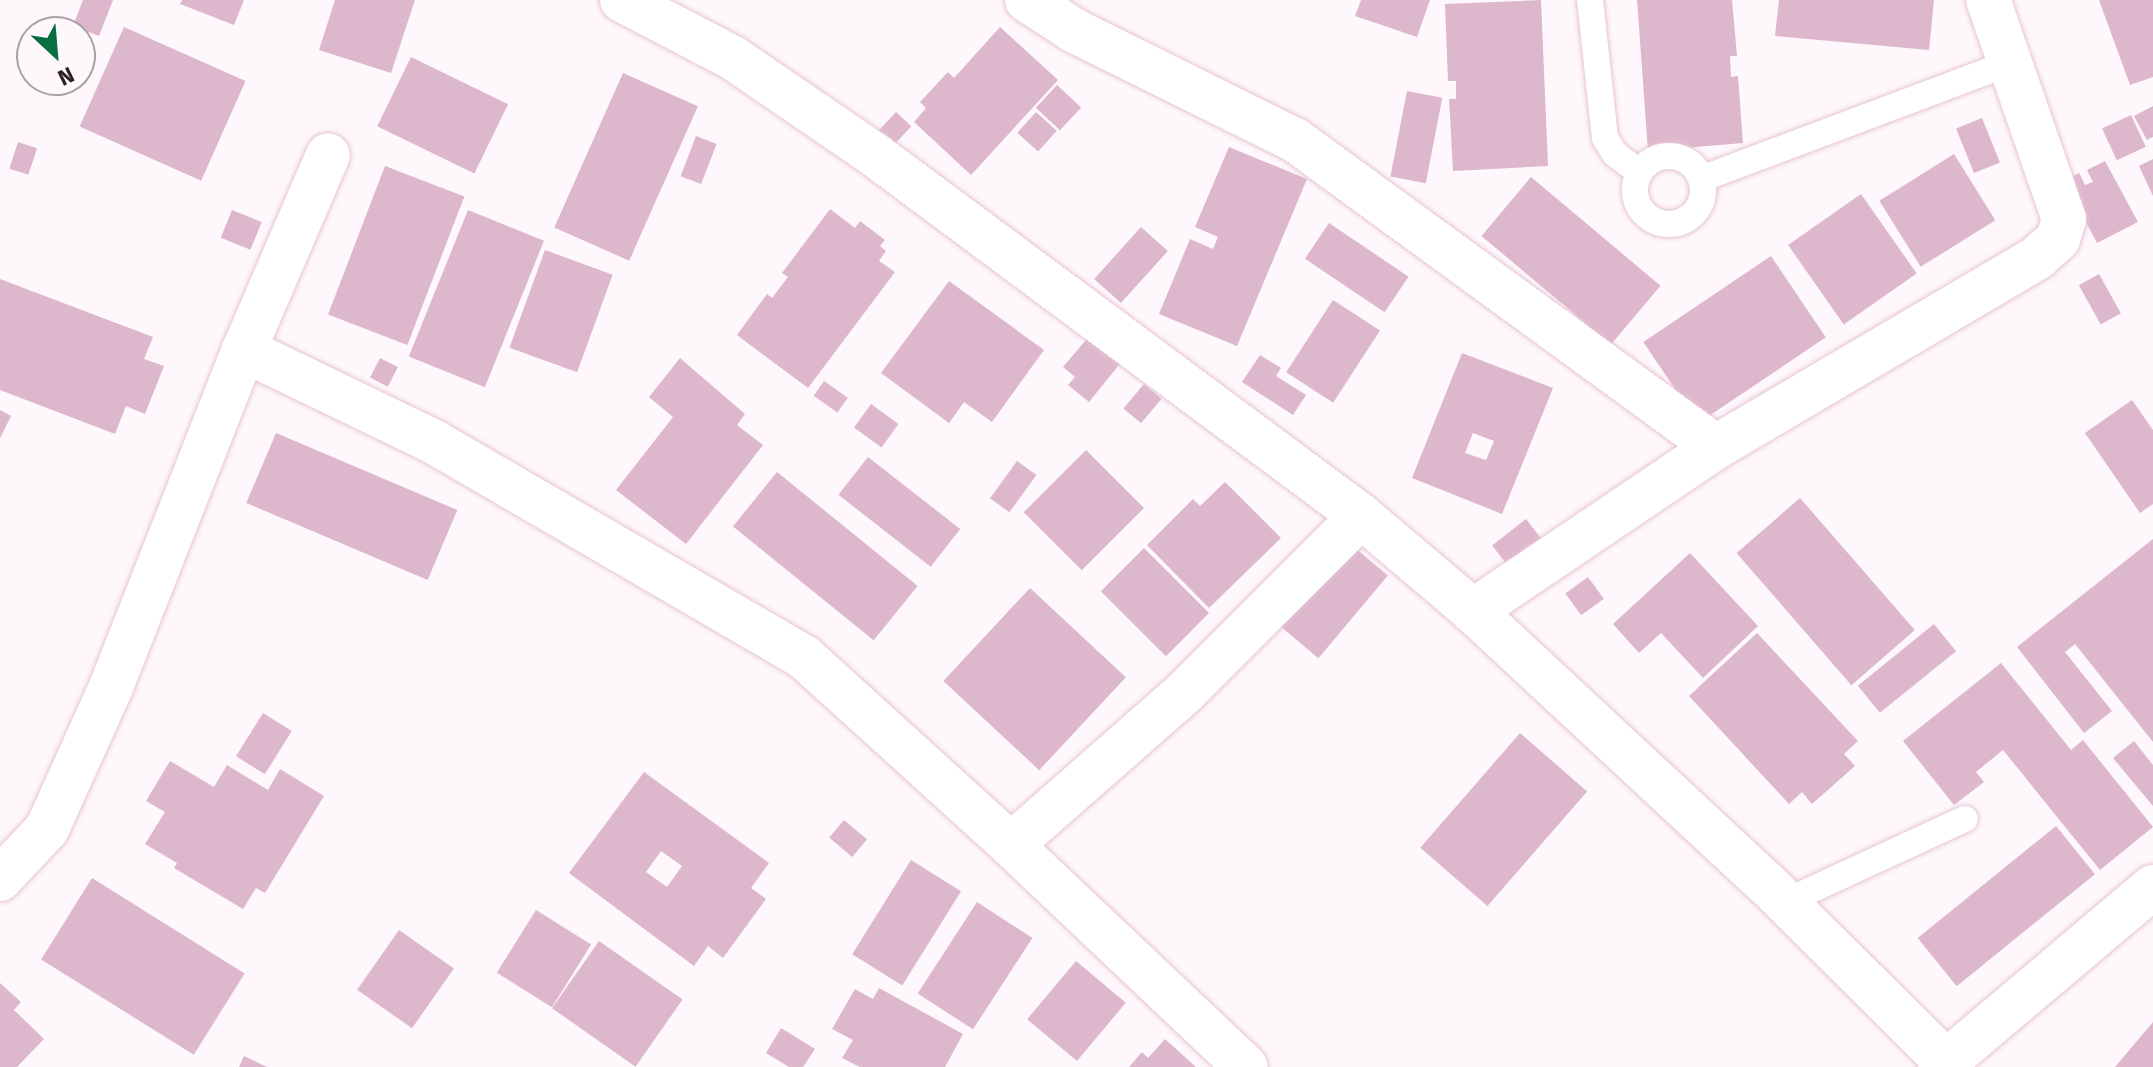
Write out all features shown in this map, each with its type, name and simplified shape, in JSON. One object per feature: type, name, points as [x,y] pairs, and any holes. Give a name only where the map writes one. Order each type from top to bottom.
[{"type":"street","points":[[622,0],[733,58],[875,155],[1361,516],[1473,611],[1785,902],[1943,1064],[2153,887]]},
{"type":"street","points":[[1027,0],[1075,31],[1295,140],[1716,447]]},
{"type":"street","points":[[1473,611],[1716,447],[2038,257],[2058,239],[2064,219],[1988,0]]},
{"type":"street","points":[[0,879],[47,829],[111,687],[244,350],[328,155]]},
{"type":"street","points":[[244,350],[436,443],[805,658],[1011,845],[1246,1067]]},
{"type":"street","points":[[1011,845],[1186,691],[1361,516]]},
{"type":"lane","points":[[1590,0],[1605,138],[1615,154],[1640,173]]},
{"type":"lane","points":[[1701,179],[2009,63]]},
{"type":"lane","points":[[1665,156],[1680,158],[1701,179],[1698,208],[1673,224],[1645,214],[1637,202],[1640,173],[1665,156]]},
{"type":"lane","points":[[1785,902],[1965,819]]},
{"type":"building","points":[[83,0],[113,0],[99,36],[96,35],[96,16],[77,16]]},
{"type":"building","points":[[182,0],[244,0],[234,25],[180,4]]},
{"type":"building","points":[[335,0],[415,0],[391,73],[319,50]]},
{"type":"building","points":[[1361,0],[1430,0],[1417,37],[1355,16]]},
{"type":"building","points":[[1541,0],[1548,166],[1453,171],[1449,99],[1456,99],[1456,81],[1448,81],[1445,4]]},
{"type":"building","points":[[1637,0],[1732,0],[1737,56],[1730,56],[1731,77],[1738,76],[1743,143],[1648,151]]},
{"type":"building","points":[[1779,0],[1934,0],[1929,50],[1775,36]]},
{"type":"building","points":[[2099,0],[2153,0],[2153,77],[2130,85]]},
{"type":"building","points":[[124,27],[246,81],[201,181],[80,127],[96,96]]},
{"type":"building","points":[[1000,27],[1058,80],[971,175],[914,122],[926,108],[920,102],[948,72],[954,78]]},
{"type":"building","points":[[411,57],[508,104],[474,174],[377,126]]},
{"type":"building","points":[[623,73],[698,106],[629,261],[554,227]]},
{"type":"building","points":[[1057,85],[1081,108],[1060,130],[1036,108]]},
{"type":"building","points":[[1407,91],[1442,98],[1426,183],[1390,176]]},
{"type":"building","points":[[2153,106],[2153,137],[2147,140],[2134,116]]},
{"type":"building","points":[[896,112],[911,126],[892,148],[876,133]]},
{"type":"building","points":[[1036,112],[1057,131],[1038,152],[1017,133]]},
{"type":"building","points":[[2131,115],[2146,147],[2117,160],[2102,129]]},
{"type":"building","points":[[1982,118],[2000,163],[1974,173],[1956,128]]},
{"type":"building","points":[[696,136],[717,144],[701,184],[681,176]]},
{"type":"building","points":[[18,142],[37,148],[28,175],[9,169]]},
{"type":"building","points":[[1229,147],[1307,179],[1237,346],[1159,314],[1190,239],[1213,249],[1218,237],[1195,227]]},
{"type":"building","points":[[1954,154],[1995,220],[1921,267],[1879,201]]},
{"type":"building","points":[[2153,159],[2153,196],[2139,166]]},
{"type":"building","points":[[2105,161],[2138,222],[2097,243],[2064,181],[2079,173],[2085,185],[2093,182],[2087,170]]},
{"type":"building","points":[[385,166],[464,196],[407,345],[328,314]]},
{"type":"building","points":[[1531,177],[1660,286],[1611,345],[1482,236]]},
{"type":"building","points":[[1861,194],[1917,273],[1844,325],[1788,245]]},
{"type":"building","points":[[830,209],[855,228],[860,221],[885,240],[880,246],[886,251],[879,261],[895,272],[808,388],[737,335],[767,294],[772,298],[788,277],[782,273]]},
{"type":"building","points":[[232,210],[262,222],[250,250],[221,238]]},
{"type":"building","points":[[468,210],[544,241],[485,387],[409,356]]},
{"type":"building","points":[[1329,223],[1409,277],[1385,312],[1305,259]]},
{"type":"building","points":[[1141,227],[1168,251],[1121,303],[1094,279]]},
{"type":"building","points":[[545,250],[613,275],[577,372],[509,348]]},
{"type":"building","points":[[1771,256],[1826,337],[1698,423],[1643,342]]},
{"type":"building","points":[[2099,274],[2121,313],[2101,325],[2079,285]]},
{"type":"building","points":[[0,279],[153,337],[144,359],[164,366],[145,414],[126,406],[115,434],[0,390]]},
{"type":"building","points":[[949,281],[1044,350],[992,422],[964,402],[949,423],[881,373]]},
{"type":"building","points":[[1333,300],[1380,330],[1333,403],[1286,372]]},
{"type":"building","points":[[1091,334],[1123,360],[1089,402],[1068,385],[1075,377],[1063,367]]},
{"type":"building","points":[[1462,353],[1553,388],[1502,514],[1412,478]],"holes":[[[1473,433],[1494,441],[1486,460],[1465,453]]]},
{"type":"building","points":[[1260,355],[1281,368],[1276,376],[1306,395],[1293,415],[1242,382]]},
{"type":"building","points":[[380,358],[398,367],[388,387],[370,378]]},
{"type":"building","points":[[680,358],[745,414],[737,425],[763,445],[686,544],[616,490],[673,417],[649,397]]},
{"type":"building","points":[[824,381],[848,398],[837,412],[814,396]]},
{"type":"building","points":[[1144,384],[1162,399],[1141,423],[1123,409]]},
{"type":"building","points":[[2132,400],[2153,430],[2153,504],[2140,513],[2085,433]]},
{"type":"building","points":[[871,404],[899,424],[881,447],[854,427]]},
{"type":"building","points":[[0,410],[11,416],[0,438]]},
{"type":"building","points":[[276,433],[457,510],[428,580],[246,503]]},
{"type":"building","points":[[1086,450],[1144,508],[1082,570],[1024,512]]},
{"type":"building","points":[[868,457],[960,529],[931,567],[838,495]]},
{"type":"building","points":[[1017,461],[1036,475],[1009,512],[990,498]]},
{"type":"building","points":[[777,472],[918,586],[874,640],[733,526]]},
{"type":"building","points":[[1225,482],[1281,538],[1209,608],[1147,545],[1193,499],[1200,506]]},
{"type":"building","points":[[1800,498],[1915,630],[1851,685],[1737,553]]},
{"type":"building","points":[[1526,519],[1549,548],[1515,575],[1492,545]]},
{"type":"building","points":[[2153,539],[2153,742],[2075,644],[2065,652],[2112,711],[2084,733],[2017,647]]},
{"type":"building","points":[[1348,542],[1388,575],[1318,658],[1279,625]]},
{"type":"building","points":[[1144,548],[1209,613],[1166,656],[1101,591]]},
{"type":"building","points":[[1690,553],[1758,626],[1703,678],[1661,633],[1639,653],[1613,624]]},
{"type":"building","points":[[1588,577],[1604,599],[1581,615],[1565,593]]},
{"type":"building","points":[[1030,588],[1126,677],[1039,770],[943,681]]},
{"type":"building","points":[[1934,624],[1956,651],[1880,713],[1858,686]]},
{"type":"building","points":[[1757,633],[1858,741],[1844,754],[1855,766],[1812,804],[1802,792],[1789,804],[1689,696]]},
{"type":"building","points":[[2001,663],[2071,750],[2083,740],[2153,827],[2100,870],[2003,750],[1976,772],[1984,782],[1954,805],[1903,741]]},
{"type":"building","points":[[263,713],[292,731],[265,774],[236,756]]},
{"type":"building","points":[[1520,733],[1587,791],[1487,906],[1420,848]]},
{"type":"building","points":[[2134,741],[2153,765],[2153,806],[2113,758]]},
{"type":"building","points":[[170,761],[214,787],[227,765],[268,790],[280,769],[324,796],[265,893],[256,888],[243,909],[174,868],[177,863],[145,844],[165,812],[146,801]]},
{"type":"building","points":[[644,772],[769,863],[751,888],[766,899],[723,958],[708,946],[694,966],[569,873]],"holes":[[[661,851],[682,866],[667,887],[646,872]]]},
{"type":"building","points":[[844,820],[867,839],[852,857],[829,838]]},
{"type":"building","points":[[2056,826],[2095,874],[1957,986],[1918,938]]},
{"type":"building","points":[[911,860],[961,891],[902,985],[852,954]]},
{"type":"building","points":[[92,878],[245,973],[194,1055],[41,959]]},
{"type":"building","points":[[977,902],[1032,938],[973,1029],[918,993]]},
{"type":"building","points":[[536,910],[591,944],[552,1007],[497,973]]},
{"type":"building","points":[[399,930],[454,968],[412,1028],[357,990]]},
{"type":"building","points":[[599,941],[683,1000],[636,1067],[552,1008]]},
{"type":"building","points":[[1076,961],[1126,1003],[1077,1061],[1027,1019]]},
{"type":"building","points":[[0,983],[21,1002],[14,1010],[44,1039],[17,1067],[0,1067]]},
{"type":"building","points":[[879,988],[963,1034],[945,1067],[860,1067],[842,1058],[853,1040],[832,1029],[855,989],[873,999]]},
{"type":"building","points":[[2153,1022],[2153,1067],[2115,1067]]},
{"type":"building","points":[[781,1028],[815,1049],[803,1067],[789,1067],[766,1053]]},
{"type":"building","points":[[1165,1039],[1196,1067],[1129,1067],[1142,1052],[1148,1058]]},
{"type":"building","points":[[244,1056],[267,1067],[239,1067]]}]
